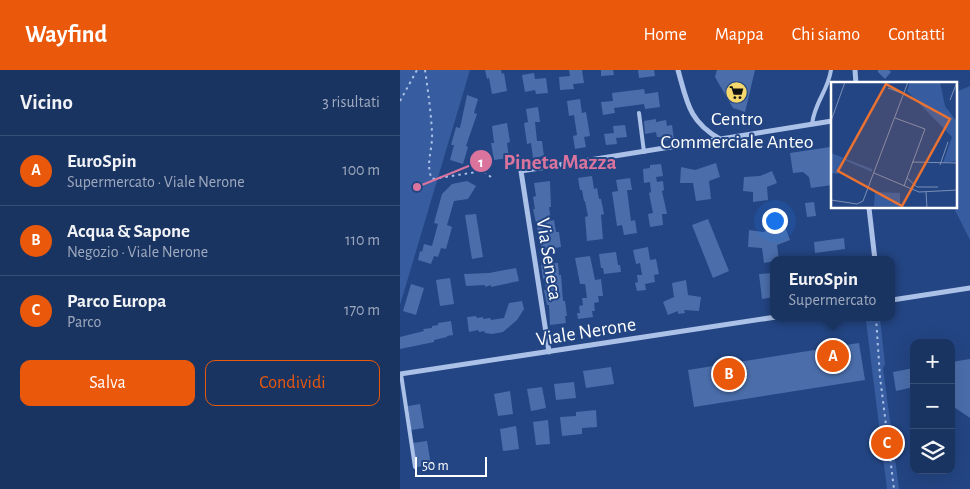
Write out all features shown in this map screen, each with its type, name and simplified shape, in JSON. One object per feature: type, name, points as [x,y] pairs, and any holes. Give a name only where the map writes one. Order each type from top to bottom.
[{"type":"street","points":[[678,70],[692,116],[702,128],[721,140]]},
{"type":"street","points":[[644,152],[831,121]]},
{"type":"street","name":"Via Seneca","points":[[549,352],[521,172],[644,152]]},
{"type":"street","points":[[869,209],[875,256]]},
{"type":"street","points":[[895,300],[970,288]]},
{"type":"street","name":"Viale Nerone","points":[[400,374],[770,318]]},
{"type":"lane","points":[[812,124],[815,107],[827,85],[831,70]]},
{"type":"lane","points":[[639,113],[644,152]]},
{"type":"lane","points":[[400,374],[415,467]]},
{"type":"path","points":[[400,101],[418,70]]},
{"type":"path","points":[[425,70],[432,136],[428,171],[432,180],[483,171],[491,176]]},
{"type":"path","points":[[876,321],[880,376],[894,489]]},
{"type":"shaded area","points":[[400,70],[470,70],[400,305]]},
{"type":"shaded area","points":[[970,86],[970,240],[954,209],[958,209],[958,91]]},
{"type":"shaded area","points":[[866,321],[880,321],[885,364],[883,368],[899,489],[887,489]]},
{"type":"building","points":[[485,70],[501,70],[502,74],[504,73],[507,91],[492,94],[489,78],[487,79]]},
{"type":"building","points":[[569,70],[582,70],[584,83],[573,84],[574,89],[560,90],[559,77],[570,76]]},
{"type":"building","points":[[601,70],[613,70],[614,75],[601,76]]},
{"type":"building","points":[[638,70],[654,70],[655,76],[639,78]]},
{"type":"building","name":"Centro Commerciale Anteo","points":[[717,70],[755,70],[745,112],[733,108],[715,77]]},
{"type":"building","points":[[878,70],[889,70],[891,72],[885,79]]},
{"type":"building","points":[[534,73],[535,79],[546,78],[548,93],[536,94],[535,90],[525,92],[522,75]]},
{"type":"building","points":[[644,89],[645,94],[658,92],[660,107],[645,109],[644,104],[614,108],[615,113],[603,115],[601,102],[613,101],[612,93]]},
{"type":"building","points":[[467,95],[478,99],[474,113],[477,114],[466,146],[468,147],[463,164],[450,160],[454,145],[451,145],[456,127],[460,128]]},
{"type":"building","points":[[580,99],[582,113],[586,112],[590,136],[584,137],[586,147],[575,149],[573,136],[577,135],[574,115],[569,116],[567,101]]},
{"type":"building","points":[[538,107],[540,122],[535,122],[537,141],[542,141],[544,156],[533,158],[531,143],[527,144],[524,123],[528,122],[526,109]]},
{"type":"building","points":[[656,119],[656,122],[666,120],[667,126],[672,125],[674,139],[662,141],[662,137],[657,137],[656,132],[645,134],[644,121]]},
{"type":"building","points":[[507,123],[510,142],[507,143],[509,158],[494,160],[491,143],[494,143],[492,126]]},
{"type":"building","points":[[625,125],[627,137],[616,138],[617,144],[606,145],[604,134],[614,133],[613,126]]},
{"type":"building","points":[[830,147],[831,185],[811,188],[809,177],[803,172],[793,173],[790,153]]},
{"type":"building","points":[[716,163],[720,177],[709,181],[711,199],[696,201],[693,183],[680,183],[681,167],[695,170]]},
{"type":"building","points":[[661,164],[663,176],[656,177],[657,182],[663,181],[664,190],[662,191],[667,214],[662,214],[663,225],[650,227],[648,214],[653,213],[649,193],[651,192],[650,182],[644,183],[643,169],[650,168],[650,165]]},
{"type":"building","points":[[772,171],[777,183],[767,187],[768,200],[753,202],[753,192],[743,191],[744,177],[760,176]]},
{"type":"building","points":[[592,176],[594,189],[597,188],[604,214],[601,215],[603,239],[587,241],[585,217],[588,216],[578,178]]},
{"type":"building","points":[[630,178],[632,190],[627,190],[631,221],[635,220],[637,233],[624,235],[622,225],[617,226],[612,192],[618,191],[616,180]]},
{"type":"building","points":[[467,181],[476,186],[468,199],[454,201],[447,225],[452,227],[446,249],[441,248],[438,257],[434,256],[431,264],[418,260],[424,244],[432,246],[438,224],[434,223],[442,194],[452,184]]},
{"type":"building","points":[[550,181],[551,207],[549,207],[551,221],[554,220],[556,232],[559,232],[561,247],[542,250],[533,209],[535,209],[533,197],[536,196],[534,183]]},
{"type":"building","points":[[814,202],[816,216],[807,217],[805,203]]},
{"type":"building","points":[[476,214],[483,257],[472,259],[465,215]]},
{"type":"building","points":[[708,219],[729,271],[713,278],[692,225]]},
{"type":"building","points":[[784,224],[790,240],[777,245],[778,256],[770,256],[770,262],[764,263],[762,248],[748,247],[749,230],[763,232]]},
{"type":"building","points":[[844,238],[845,249],[815,253],[814,242]]},
{"type":"building","points":[[648,247],[650,260],[656,259],[659,274],[654,275],[655,282],[645,284],[646,290],[637,291],[635,283],[638,282],[637,275],[642,275],[640,263],[636,264],[633,250]]},
{"type":"building","points":[[616,252],[621,272],[604,274],[599,254]]},
{"type":"building","points":[[590,256],[595,280],[601,279],[603,296],[598,296],[599,302],[594,303],[595,311],[592,311],[593,317],[578,319],[577,313],[580,313],[579,306],[583,305],[582,298],[587,298],[585,284],[580,284],[575,258]]},
{"type":"building","points":[[558,263],[567,316],[565,316],[566,323],[550,325],[549,305],[547,305],[544,290],[546,290],[545,279],[543,279],[541,265]]},
{"type":"building","points":[[516,268],[519,281],[491,287],[491,285],[485,287],[485,285],[466,286],[464,274],[489,273]]},
{"type":"building","points":[[770,273],[770,298],[762,299],[759,274]]},
{"type":"building","points":[[450,278],[454,304],[440,306],[436,280]]},
{"type":"building","points":[[686,280],[688,295],[701,297],[699,311],[684,310],[685,313],[678,314],[678,311],[668,315],[663,302],[674,297],[672,283]]},
{"type":"building","points":[[411,284],[424,288],[416,315],[403,311]]},
{"type":"building","points":[[522,301],[524,309],[517,320],[503,332],[492,334],[485,333],[484,331],[479,332],[478,330],[469,332],[467,317],[476,316],[477,318],[483,317],[483,319],[490,318],[491,320],[504,318],[509,303]]},
{"type":"building","points":[[451,321],[453,335],[434,340],[434,342],[400,349],[400,337],[424,331],[423,329],[432,328],[432,326],[438,325],[438,323]]},
{"type":"building","points":[[859,343],[865,380],[694,407],[688,370]]},
{"type":"building","points":[[970,359],[970,418],[955,408],[955,361]]},
{"type":"building","points":[[611,367],[614,384],[586,388],[583,371]]},
{"type":"building","points":[[910,369],[910,388],[896,391],[893,372]]},
{"type":"building","points":[[574,382],[576,398],[556,400],[554,384]]},
{"type":"building","points":[[542,387],[546,408],[531,411],[527,389]]},
{"type":"building","points":[[510,391],[513,414],[498,416],[494,394]]},
{"type":"building","points":[[420,404],[424,428],[411,430],[408,406]]},
{"type":"building","points":[[596,410],[597,427],[582,428],[582,434],[562,436],[560,417],[576,416],[576,412]]},
{"type":"building","points":[[548,420],[550,444],[536,445],[533,422]]},
{"type":"building","points":[[516,426],[519,449],[503,451],[500,429]]},
{"type":"building","points":[[427,441],[431,465],[417,467],[413,443]]},
{"type":"place","name":"Centro Commerciale Anteo","points":[[737,92]]},
{"type":"place","name":"Pineta Mazza","points":[[417,187]]},
{"type":"place","name":"EuroSpin","points":[[833,356]]},
{"type":"place","name":"Acqua & Sapone","points":[[729,374]]},
{"type":"place","name":"Parco Europa","points":[[887,443]]}]
